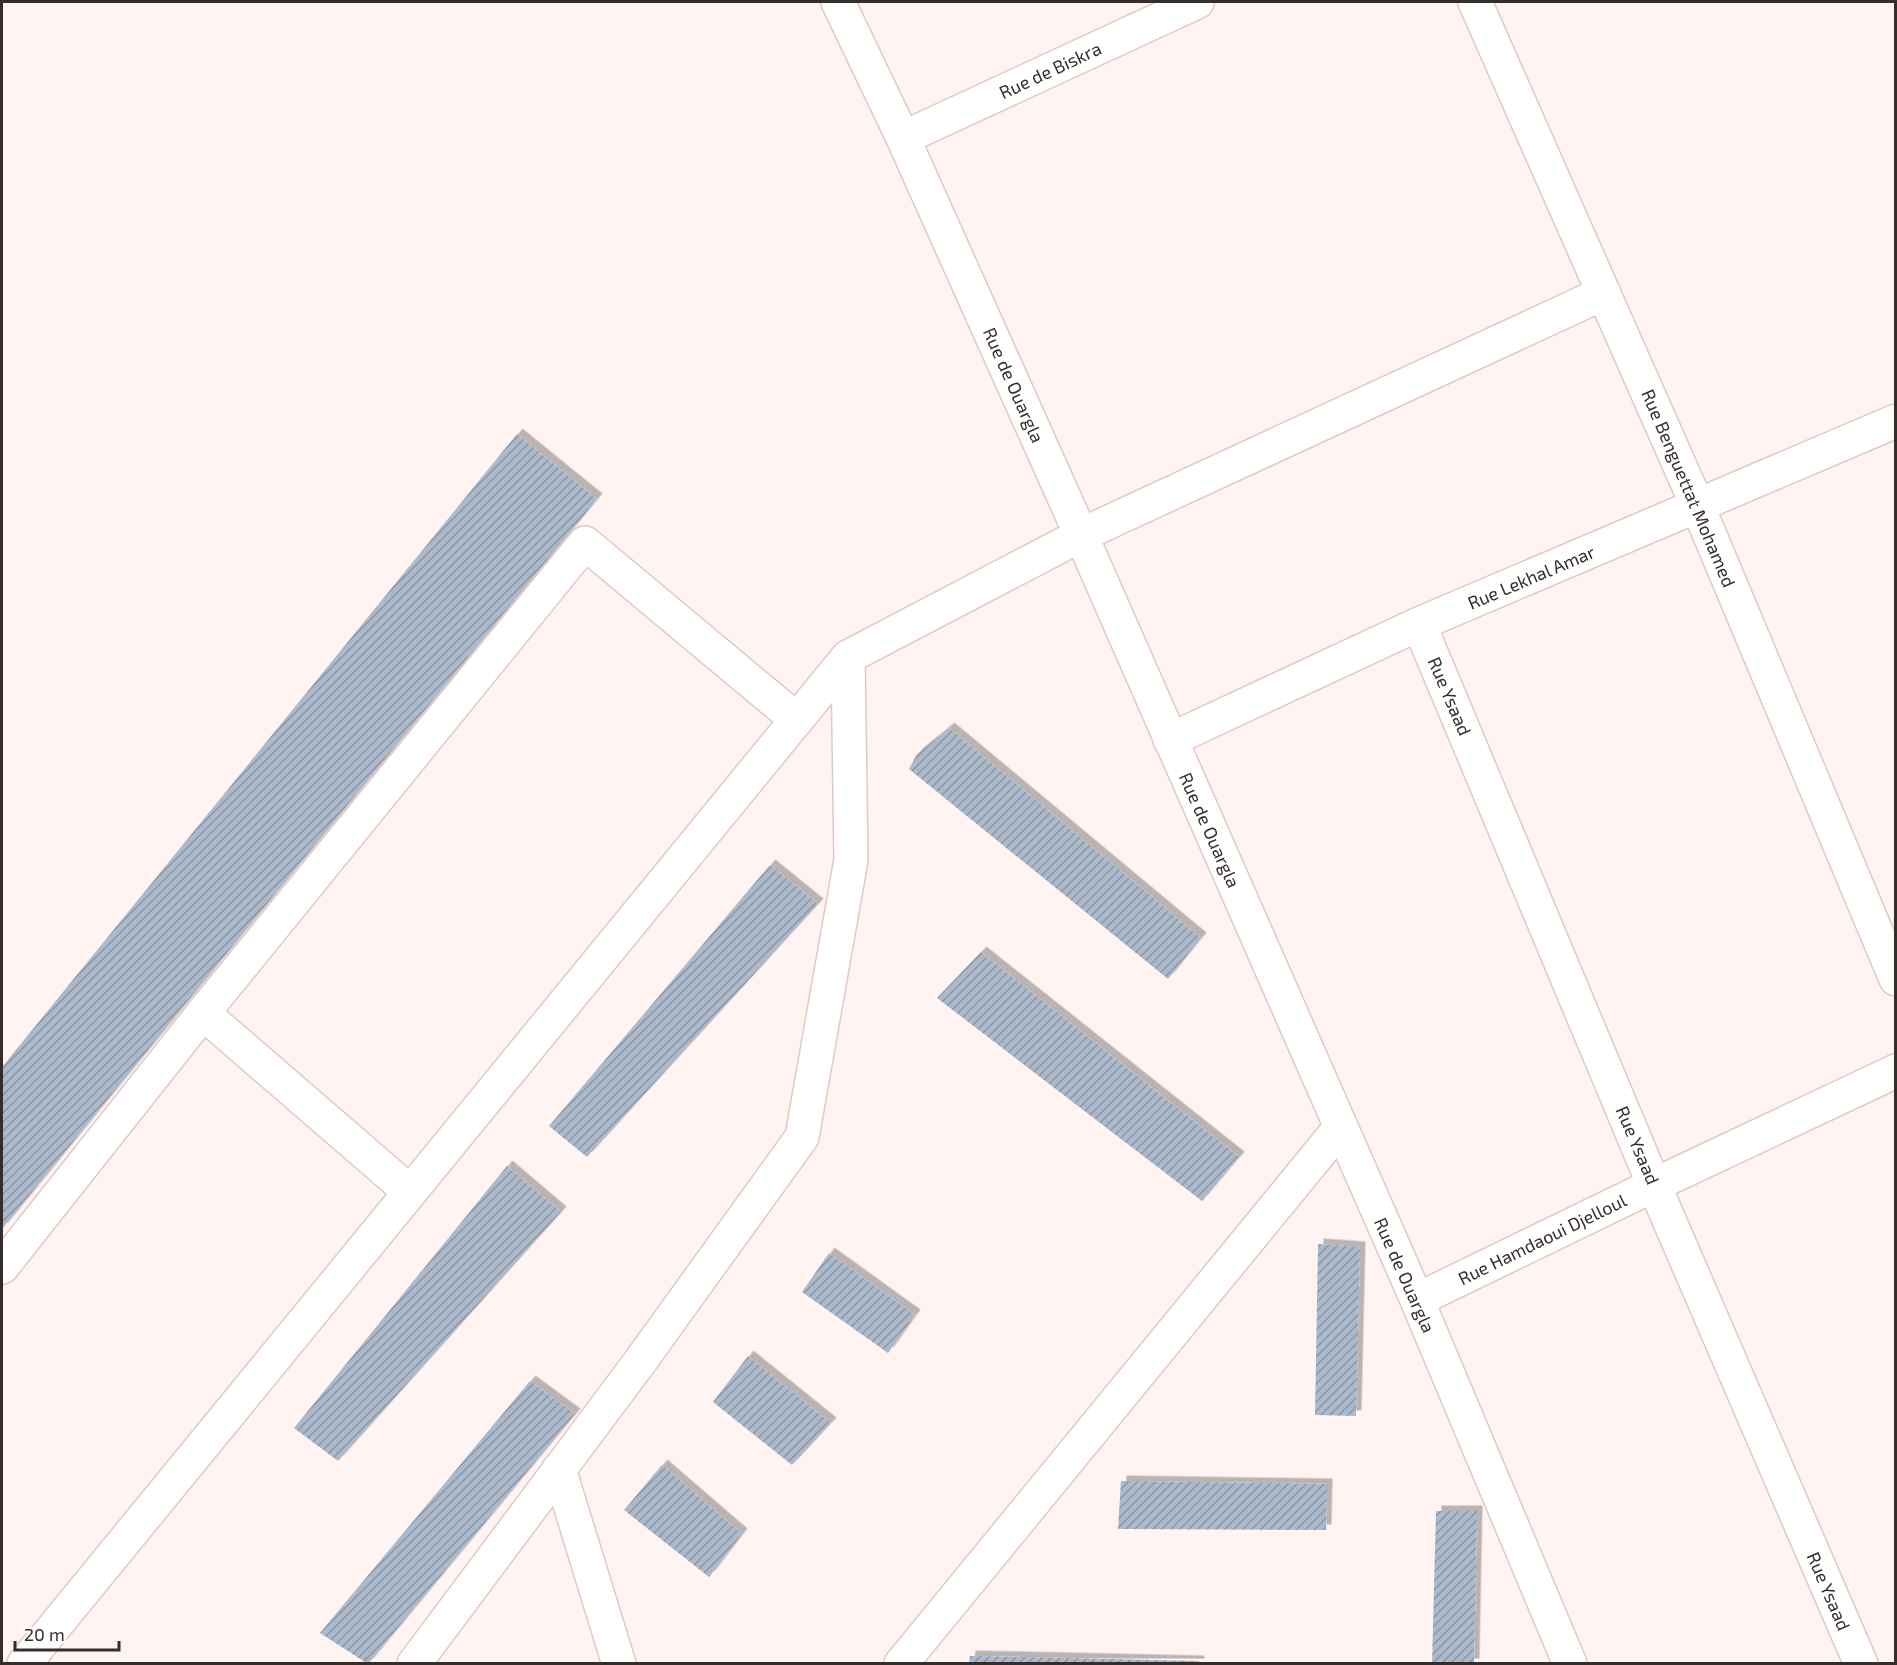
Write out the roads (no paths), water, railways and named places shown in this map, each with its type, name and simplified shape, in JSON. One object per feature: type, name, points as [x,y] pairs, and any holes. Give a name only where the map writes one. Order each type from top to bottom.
[{"type":"street","name":"Rue de Ouargla","points":[[838,2],[903,138],[1081,535],[1417,1300],[1570,1664]]},
{"type":"street","name":"Rue de Biskra","points":[[903,138],[1197,2]]},
{"type":"street","name":"Rue Benguettat Mohamed","points":[[1475,2],[1698,507],[1896,979]]},
{"type":"street","points":[[24,1664],[848,657],[1081,535],[1604,293]]},
{"type":"street","name":"Rue Lekhal Amar","points":[[1170,740],[1419,624],[1896,421]]},
{"type":"street","points":[[2,1267],[203,1013],[585,543],[797,720]]},
{"type":"street","name":"Rue Ysaad","points":[[1419,624],[1654,1185],[1861,1664]]},
{"type":"street","points":[[414,1664],[802,1137],[851,860],[848,657]]},
{"type":"street","points":[[203,1013],[410,1192]]},
{"type":"street","name":"Rue Hamdaoui Djelloul","points":[[1417,1300],[1896,1071]]},
{"type":"street","points":[[901,1664],[1340,1128]]},
{"type":"street","points":[[559,1469],[619,1664]]}]
